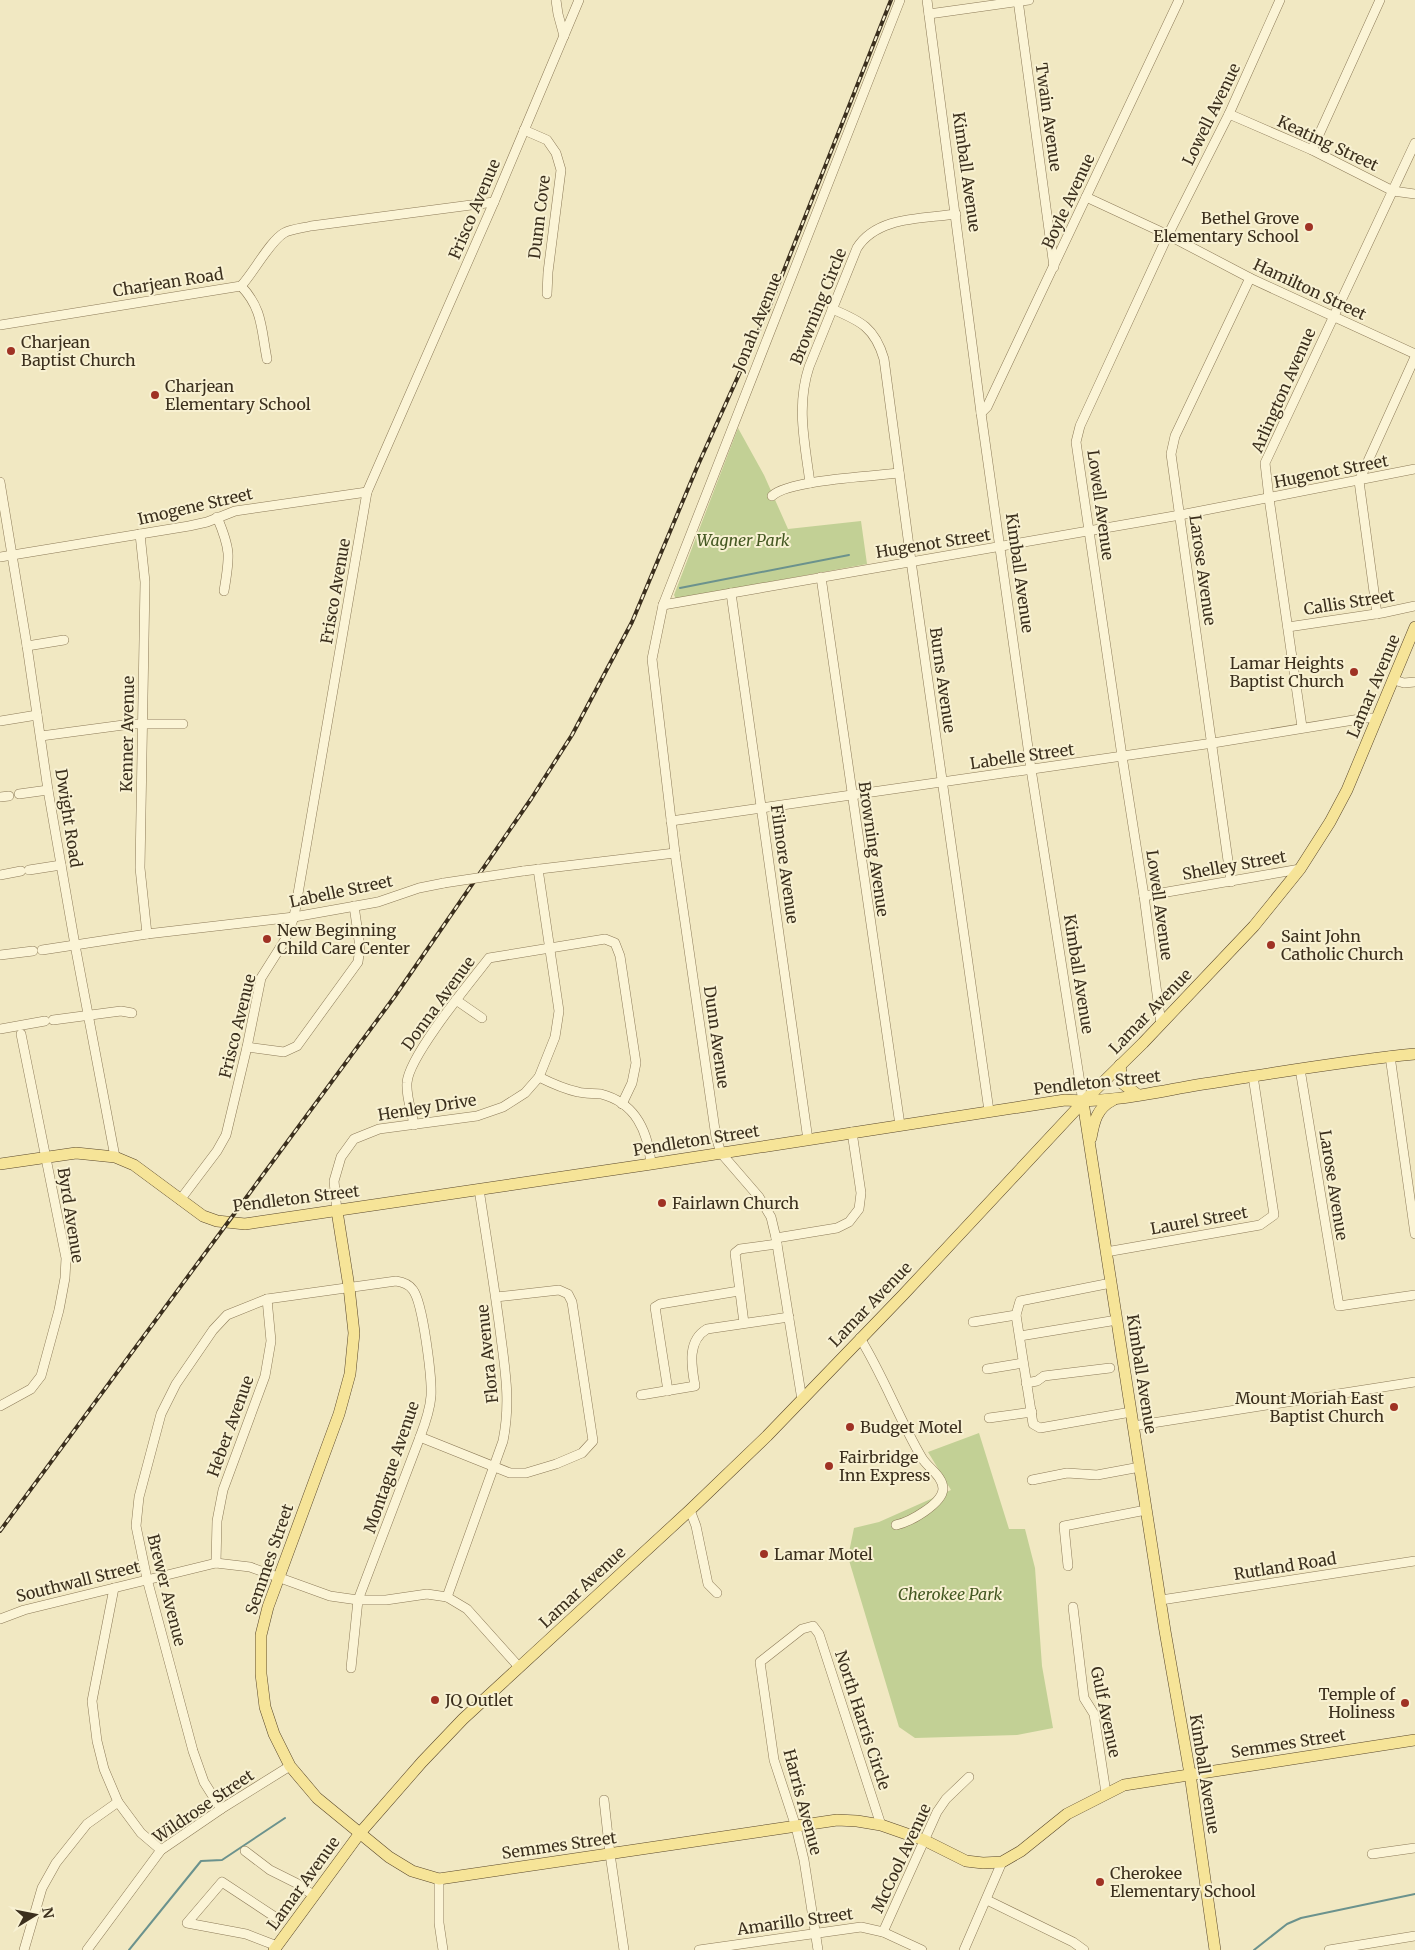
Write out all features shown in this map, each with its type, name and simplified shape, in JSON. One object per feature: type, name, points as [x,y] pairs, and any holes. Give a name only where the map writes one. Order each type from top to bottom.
[{"type":"main road","name":"Lamar Avenue","points":[[276,1948],[360,1833],[422,1762],[463,1719],[690,1510],[802,1400],[1083,1102],[1161,1024],[1254,926],[1300,870],[1342,800],[1415,627]]},
{"type":"main road","name":"Pendleton Street","points":[[0,1164],[76,1153],[115,1157],[134,1165],[203,1216],[217,1221],[245,1224],[651,1164],[989,1111],[1065,1100],[1083,1102],[1138,1095],[1300,1068],[1415,1054]]},
{"type":"main road","points":[[1120,1066],[1122,1083],[1138,1095]]},
{"type":"main road","points":[[1089,1144],[1100,1109],[1121,1097]]},
{"type":"main road","name":"Kimball Avenue","points":[[1083,1102],[1160,1600],[1190,1774],[1215,1950]]},
{"type":"main road","name":"Semmes Street","points":[[338,1210],[354,1333],[350,1374],[339,1414],[268,1607],[261,1634],[261,1674],[265,1707],[274,1734],[290,1766],[317,1798],[389,1857],[408,1869],[439,1879],[837,1820],[881,1825],[924,1840],[966,1861],[983,1863],[1002,1862],[1021,1851],[1066,1814],[1106,1793],[1132,1783],[1415,1740]]},
{"type":"street","points":[[556,0],[564,36]]},
{"type":"street","name":"Frisco Avenue","points":[[180,1200],[217,1151],[226,1135],[261,978],[285,940],[294,917],[367,492],[580,0]]},
{"type":"street","name":"Jonah Avenue","points":[[652,659],[663,605],[900,0]]},
{"type":"street","name":"Kimball Avenue","points":[[927,0],[981,413],[1031,770],[1083,1102]]},
{"type":"street","points":[[929,14],[1029,0]]},
{"type":"street","name":"Boyle Avenue","points":[[981,413],[987,407],[1179,0]]},
{"type":"street","name":"Lowell Avenue","points":[[1161,1024],[1144,896],[1076,442],[1080,426],[1280,0]]},
{"type":"street","points":[[1312,150],[1380,0]]},
{"type":"street","name":"Twain Avenue","points":[[1018,1],[1054,267]]},
{"type":"street","name":"Keating Street","points":[[1228,114],[1312,150],[1392,191],[1415,194]]},
{"type":"street","name":"Dunn Cove","points":[[524,130],[547,140],[556,153],[560,170],[547,294]]},
{"type":"street","name":"Arlington Avenue","points":[[1302,727],[1269,498],[1266,463],[1415,143]]},
{"type":"street","name":"Hamilton Street","points":[[1086,197],[1250,278],[1415,355]]},
{"type":"street","name":"Charjean Road","points":[[0,325],[242,286],[270,247],[284,233],[320,225],[494,202]]},
{"type":"street","name":"Browning Circle","points":[[810,484],[803,424],[802,394],[809,367],[853,255],[860,243],[878,228],[895,223],[956,214]]},
{"type":"street","name":"Larose Avenue","points":[[1231,882],[1171,454],[1175,436],[1250,278]]},
{"type":"street","points":[[242,286],[252,297],[258,309],[267,359]]},
{"type":"street","name":"Burns Avenue","points":[[832,309],[862,322],[878,343],[884,359],[989,1111]]},
{"type":"street","points":[[1377,614],[1359,481],[1415,355]]},
{"type":"street","name":"Hugenot Street","points":[[663,605],[1180,515],[1415,470]]},
{"type":"street","points":[[772,496],[782,490],[810,484],[899,473]]},
{"type":"street","name":"Dwight Road","points":[[0,482],[48,790],[115,1157]]},
{"type":"street","name":"Imogene Street","points":[[0,557],[189,526],[207,522],[235,511],[367,492]]},
{"type":"street","points":[[217,517],[229,549],[229,563],[224,591]]},
{"type":"street","name":"Kenner Avenue","points":[[140,534],[145,582],[140,868],[147,934]]},
{"type":"street","name":"Browning Avenue","points":[[821,577],[900,1125]]},
{"type":"street","name":"Filmore Avenue","points":[[731,593],[808,1140]]},
{"type":"street","name":"Callis Street","points":[[1288,627],[1377,614],[1415,606]]},
{"type":"street","points":[[27,646],[64,640]]},
{"type":"street","name":"Dunn Avenue","points":[[652,659],[675,852],[716,1138],[721,1153],[759,1197],[771,1217],[802,1400]]},
{"type":"street","points":[[1394,680],[1404,683],[1415,682]]},
{"type":"street","points":[[0,721],[37,715]]},
{"type":"street","name":"Labelle Street","points":[[672,822],[1213,743],[1302,727],[1377,718]]},
{"type":"street","points":[[41,736],[142,724],[183,724]]},
{"type":"street","points":[[18,794],[48,790]]},
{"type":"street","name":"Labelle Street","points":[[42,950],[147,934],[294,917],[378,902],[419,888],[444,883],[675,852]]},
{"type":"street","points":[[0,875],[61,865]]},
{"type":"street","name":"Henley Drive","points":[[338,1210],[334,1182],[341,1157],[354,1139],[379,1129],[477,1116],[502,1107],[525,1093],[538,1077],[555,1037],[559,1011],[538,869]]},
{"type":"street","name":"Shelley Street","points":[[1144,896],[1300,870]]},
{"type":"street","points":[[247,1047],[284,1052],[297,1046],[358,962],[360,947],[354,906]]},
{"type":"street","points":[[549,948],[605,939],[615,943],[620,956],[636,1063],[632,1083],[622,1104]]},
{"type":"street","name":"Donna Avenue","points":[[414,1125],[407,1082],[414,1061],[456,1000],[489,958],[549,948]]},
{"type":"street","points":[[0,956],[33,951]]},
{"type":"street","points":[[456,1000],[482,1018]]},
{"type":"street","points":[[0,1028],[121,1011],[132,1013]]},
{"type":"street","name":"Byrd Avenue","points":[[0,1406],[36,1384],[44,1366],[65,1278],[66,1258],[21,1034]]},
{"type":"street","points":[[1390,1056],[1415,1234]]},
{"type":"street","name":"Larose Avenue","points":[[1300,1068],[1339,1306],[1415,1295]]},
{"type":"street","name":"Laurel Street","points":[[1106,1252],[1252,1226],[1260,1224],[1274,1215],[1253,1076]]},
{"type":"street","points":[[538,1077],[562,1088],[580,1093],[601,1094],[622,1104],[635,1114],[649,1143],[651,1164]]},
{"type":"street","points":[[744,1323],[735,1253],[776,1241],[837,1228],[849,1222],[859,1209],[861,1193],[852,1132]]},
{"type":"street","name":"Flora Avenue","points":[[447,1597],[494,1466],[508,1419],[508,1394],[496,1297],[479,1189]]},
{"type":"street","name":"Montague Avenue","points":[[267,1299],[396,1281],[409,1286],[417,1297],[431,1385],[430,1406],[358,1600],[351,1668]]},
{"type":"street","points":[[1111,1283],[1020,1301],[1016,1315],[1023,1363],[1033,1424],[1040,1428],[1131,1412]]},
{"type":"street","points":[[420,1437],[510,1473],[526,1473],[556,1464],[582,1453],[592,1441],[572,1302],[568,1294],[559,1290],[496,1297]]},
{"type":"street","points":[[668,1391],[655,1309],[657,1305],[739,1291]]},
{"type":"street","name":"Heber Avenue","points":[[216,1563],[217,1521],[223,1490],[265,1376],[271,1341],[267,1299]]},
{"type":"street","name":"Brewer Avenue","points":[[221,1809],[204,1782],[193,1751],[147,1579],[136,1526],[139,1498],[161,1414],[176,1384],[214,1330],[227,1315],[267,1299]]},
{"type":"street","points":[[973,1322],[1016,1315]]},
{"type":"street","points":[[641,1395],[695,1386],[691,1357],[700,1335],[707,1330],[789,1317]]},
{"type":"street","points":[[1020,1336],[1117,1320]]},
{"type":"street","points":[[860,1338],[872,1358],[922,1459],[940,1479],[942,1486],[941,1498],[936,1503],[896,1525]]},
{"type":"street","points":[[987,1369],[1023,1363]]},
{"type":"street","points":[[1026,1382],[1037,1381],[1044,1376],[1110,1368]]},
{"type":"street","points":[[1133,1426],[1415,1382]]},
{"type":"street","points":[[989,1418],[1032,1412]]},
{"type":"street","points":[[1032,1480],[1067,1473],[1097,1475],[1140,1467]]},
{"type":"street","points":[[690,1510],[696,1526],[708,1584],[717,1593]]},
{"type":"street","points":[[1068,1566],[1064,1526],[1146,1510]]},
{"type":"street","name":"Rutland Road","points":[[1160,1600],[1415,1561]]},
{"type":"street","name":"Southwall Street","points":[[0,1619],[24,1610],[216,1563],[250,1567],[330,1596],[358,1600],[386,1600],[427,1594],[447,1597],[467,1609],[519,1667]]},
{"type":"street","points":[[114,1588],[92,1701],[97,1741],[104,1769],[118,1802],[141,1833],[161,1850]]},
{"type":"street","name":"Gulf Avenue","points":[[1073,1607],[1084,1698],[1094,1714],[1106,1793]]},
{"type":"street","name":"Harris Avenue","points":[[813,1626],[802,1629],[760,1662],[774,1760],[796,1827],[804,1860],[818,1950]]},
{"type":"street","name":"North Harris Circle","points":[[813,1626],[819,1634],[881,1825]]},
{"type":"street","name":"Wildrose Street","points":[[87,1950],[161,1850],[221,1809],[290,1766]]},
{"type":"street","name":"McCool Avenue","points":[[883,1932],[937,1812],[946,1799],[969,1776]]},
{"type":"street","points":[[604,1800],[624,1950]]},
{"type":"street","points":[[24,1950],[42,1888],[56,1863],[87,1824],[118,1802]]},
{"type":"street","points":[[1372,1854],[1415,1848]]},
{"type":"street","points":[[245,1851],[270,1870],[293,1881],[314,1895]]},
{"type":"street","points":[[964,1950],[1002,1862]]},
{"type":"street","points":[[439,1879],[438,1922],[443,1950]]},
{"type":"street","points":[[276,1948],[246,1934],[187,1923],[222,1882],[278,1919]]},
{"type":"street","points":[[987,1900],[1071,1946],[1084,1950]]},
{"type":"street","name":"Amarillo Street","points":[[699,1950],[852,1927],[862,1927],[883,1932],[922,1950]]},
{"type":"street","points":[[1329,1950],[1415,1936]]},
{"type":"green space","name":"Wagner Park","points":[[738,428],[764,475],[788,529],[861,521],[867,564],[676,599],[674,595]]},
{"type":"green space","name":"Cherokee Park","points":[[979,1433],[1009,1529],[1025,1529],[1035,1568],[1042,1666],[1053,1728],[1017,1735],[915,1738],[899,1727],[848,1557],[854,1528],[879,1522],[951,1490],[928,1452]]},
{"type":"waterway","points":[[680,588],[849,555]]},
{"type":"waterway","points":[[129,1950],[201,1861],[222,1860],[285,1818]]},
{"type":"waterway","points":[[1254,1950],[1287,1924],[1301,1918],[1415,1894]]},
{"type":"railway","points":[[0,1531],[395,996],[531,799],[572,735],[632,622],[698,465],[769,308],[891,0]]},
{"type":"place","name":"Bethel Grove Elementary School","points":[[1309,227]]},
{"type":"place","name":"Charjean Baptist Church","points":[[11,351]]},
{"type":"place","name":"Charjean Elementary School","points":[[155,395]]},
{"type":"place","name":"Lamar Heights Baptist Church","points":[[1354,672]]},
{"type":"place","name":"New Beginning Child Care Center","points":[[267,939]]},
{"type":"place","name":"Saint John Catholic Church","points":[[1271,945]]},
{"type":"place","name":"Fairlawn Church","points":[[662,1203]]},
{"type":"place","name":"Mount Moriah East Baptist Church","points":[[1394,1407]]},
{"type":"place","name":"Budget Motel","points":[[850,1427]]},
{"type":"place","name":"Fairbridge Inn Express","points":[[829,1466]]},
{"type":"place","name":"Lamar Motel","points":[[764,1554]]},
{"type":"place","name":"JQ Outlet","points":[[435,1700]]},
{"type":"place","name":"Temple of Holiness","points":[[1405,1703]]},
{"type":"place","name":"Cherokee Elementary School","points":[[1100,1882]]}]
